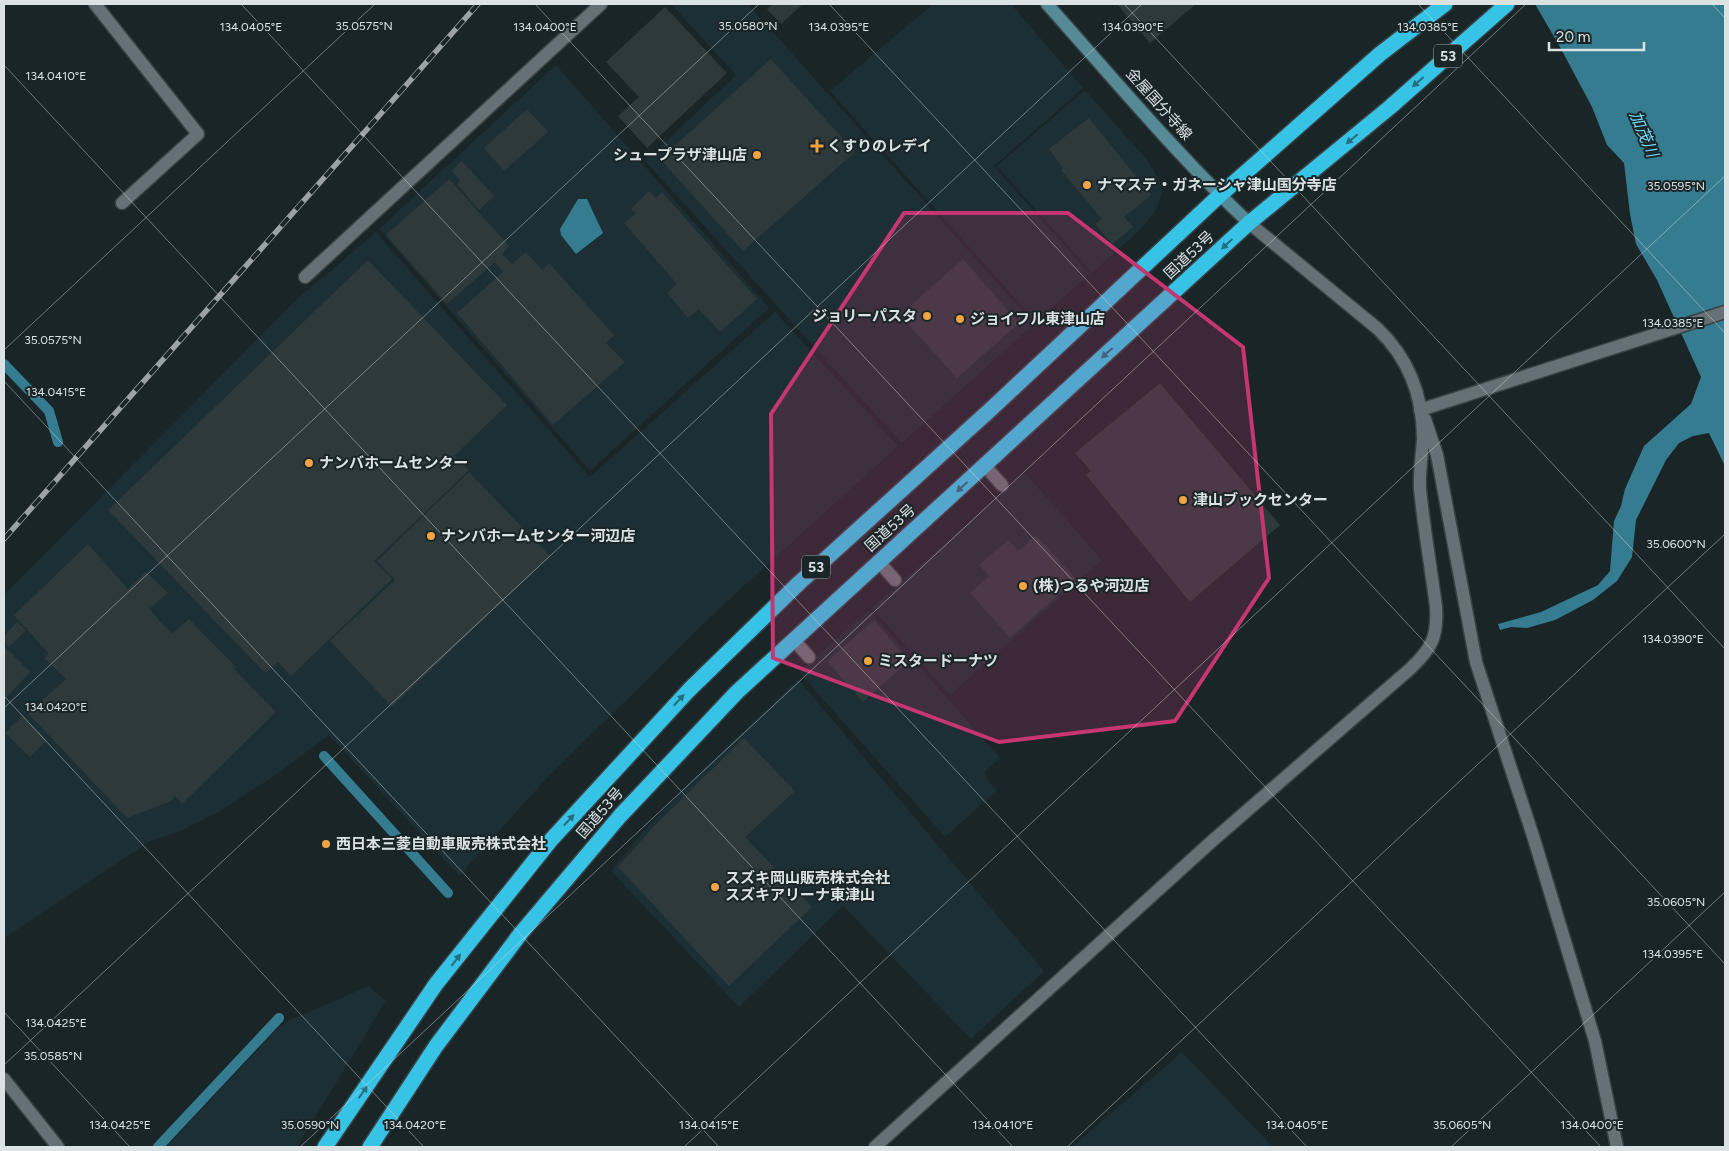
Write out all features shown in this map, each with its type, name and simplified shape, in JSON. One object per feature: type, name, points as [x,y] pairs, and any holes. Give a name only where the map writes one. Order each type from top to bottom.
[{"type":"highway","name":"国道53号","points":[[325,1147],[436,984],[532,863],[689,690],[798,584],[990,410],[1220,195],[1380,54],[1445,4]]},
{"type":"highway","name":"国道53号","points":[[370,1147],[436,1046],[521,933],[620,816],[737,692],[1249,223],[1389,108],[1507,4]]},
{"type":"main road","name":"金屋国分寺線","points":[[1048,4],[1220,195],[1249,223]]},
{"type":"street","points":[[95,4],[198,134],[122,203]]},
{"type":"street","points":[[305,277],[601,4]]},
{"type":"street","points":[[1249,223],[1389,340],[1406,364],[1420,410],[1429,428],[1437,455],[1476,662],[1534,839],[1595,1041],[1617,1147]]},
{"type":"street","points":[[1420,410],[1725,312]]},
{"type":"street","points":[[875,1147],[1211,842],[1426,654],[1435,635],[1437,617],[1420,488],[1419,473],[1423,442],[1420,410]]},
{"type":"street","points":[[985,466],[1002,485]]},
{"type":"street","points":[[879,562],[895,580]]},
{"type":"street","points":[[794,640],[809,657]]},
{"type":"street","points":[[4,1079],[58,1147]]},
{"type":"highlighted area","points":[[904,213],[1068,213],[1243,347],[1269,578],[1175,721],[999,742],[773,658],[771,414]]},
{"type":"shaded area","points":[[671,4],[748,4],[1034,324],[902,443],[645,161],[736,75]]},
{"type":"shaded area","points":[[933,4],[1011,4],[1083,88],[994,166],[1090,274],[1036,322],[830,91]]},
{"type":"shaded area","points":[[556,65],[769,308],[590,471],[379,229]]},
{"type":"shaded area","name":"ナマステ・ガネーシャ津山国分寺店","points":[[1085,90],[1148,161],[1159,180],[1162,190],[1156,210],[1142,228],[1092,273],[997,166]]},
{"type":"shaded area","name":"ナンバホームセンター河辺店","points":[[376,232],[590,477],[775,312],[898,446],[724,604],[545,780],[459,876],[329,735],[277,774],[222,810],[179,832],[150,841],[4,938],[4,595],[295,301]]},
{"type":"shaded area","points":[[1025,473],[1102,560],[950,695],[872,608]]},
{"type":"shaded area","points":[[869,610],[1000,758],[985,771],[986,778],[996,791],[945,837],[799,672]]},
{"type":"shaded area","points":[[798,679],[1044,971],[971,1039],[843,906],[739,1007],[611,871],[643,832],[696,776]]},
{"type":"shaded area","points":[[369,986],[386,1001],[297,1147],[166,1147],[276,1030],[288,1021]]},
{"type":"shaded area","points":[[1182,1052],[1273,1147],[1072,1147]]},
{"type":"water","name":"加茂川","points":[[1535,4],[1725,4],[1725,466],[1709,433],[1693,436],[1679,443],[1666,460],[1636,520],[1632,557],[1617,581],[1593,600],[1555,620],[1527,628],[1511,627],[1500,630],[1498,624],[1541,612],[1598,585],[1610,571],[1614,521],[1621,506],[1625,489],[1644,446],[1691,404],[1701,377],[1657,280],[1636,244],[1630,214],[1624,163],[1607,145],[1592,107]]},
{"type":"water","points":[[578,199],[587,199],[603,233],[576,254],[561,235],[560,229]]},
{"type":"building","points":[[773,4],[803,4],[781,24],[767,9]]},
{"type":"building","points":[[1117,4],[1196,4],[1150,43]]},
{"type":"building","points":[[665,7],[727,73],[647,148],[618,116],[639,97],[606,62]]},
{"type":"building","points":[[771,59],[855,152],[743,251],[660,159]]},
{"type":"building","points":[[527,109],[548,132],[504,171],[484,148]]},
{"type":"building","name":"ナマステ・ガネーシャ津山国分寺店","points":[[1089,118],[1151,195],[1124,217],[1133,227],[1112,244],[1095,224],[1102,219],[1061,170],[1063,168],[1049,149]]},
{"type":"building","points":[[462,161],[494,196],[479,210],[457,184],[460,181],[452,170]]},
{"type":"building","points":[[449,179],[509,246],[502,254],[512,264],[526,252],[542,270],[549,263],[614,335],[606,343],[625,362],[553,425],[457,313],[503,272],[495,262],[447,304],[386,235]]},
{"type":"building","points":[[649,191],[656,198],[662,192],[757,299],[720,332],[699,309],[688,318],[667,293],[677,284],[624,223],[636,214],[631,209]]},
{"type":"building","points":[[963,259],[1019,323],[957,378],[900,315]]},
{"type":"building","name":"ナンバホームセンター","points":[[368,260],[507,405],[454,456],[469,470],[374,561],[392,579],[291,676],[278,662],[265,673],[108,510]]},
{"type":"building","name":"津山ブックセンター","points":[[1160,383],[1280,525],[1190,602],[1086,475],[1091,471],[1075,453]]},
{"type":"building","points":[[469,472],[550,556],[392,707],[330,641],[395,580],[377,561]]},
{"type":"building","name":"(株)つるや河辺店","points":[[1036,535],[1076,579],[1010,638],[970,593],[989,576],[979,565],[1008,540],[1018,551]]},
{"type":"building","points":[[88,544],[128,589],[146,572],[168,593],[149,609],[172,634],[189,619],[236,667],[234,669],[276,712],[182,804],[175,796],[171,801],[127,818],[28,713],[66,679],[44,658],[49,654],[14,615]]},
{"type":"building","name":"ミスタードーナツ","points":[[874,620],[909,661],[863,702],[827,661]]},
{"type":"building","points":[[17,622],[26,630],[9,647],[4,642],[4,636]]},
{"type":"building","points":[[4,646],[30,672],[4,700]]},
{"type":"building","points":[[22,716],[47,740],[30,757],[5,733]]},
{"type":"building","name":"スズキ岡山販売株式会社 スズキアリーナ東津山","points":[[744,738],[795,791],[745,837],[812,907],[729,986],[618,867],[654,826]]},
{"type":"waterway","points":[[4,364],[49,411],[58,442]]},
{"type":"waterway","points":[[324,756],[448,893]]},
{"type":"waterway","points":[[158,1147],[279,1018]]},
{"type":"railway","points":[[4,539],[478,4]]},
{"type":"place","name":"くすりのレデイ","points":[[817,146]]},
{"type":"place","name":"シュープラザ津山店","points":[[757,155]]},
{"type":"place","name":"ナマステ・ガネーシャ津山国分寺店","points":[[1087,185]]},
{"type":"place","name":"ジョリーパスタ","points":[[927,316]]},
{"type":"place","name":"ジョイフル東津山店","points":[[960,319]]},
{"type":"place","name":"ナンバホームセンター","points":[[309,463]]},
{"type":"place","name":"津山ブックセンター","points":[[1183,500]]},
{"type":"place","name":"ナンバホームセンター河辺店","points":[[431,536]]},
{"type":"place","name":"(株)つるや河辺店","points":[[1023,586]]},
{"type":"place","name":"ミスタードーナツ","points":[[868,661]]},
{"type":"place","name":"西日本三菱自動車販売株式会社","points":[[326,844]]},
{"type":"place","name":"スズキ岡山販売株式会社 スズキアリーナ東津山","points":[[715,887]]}]
